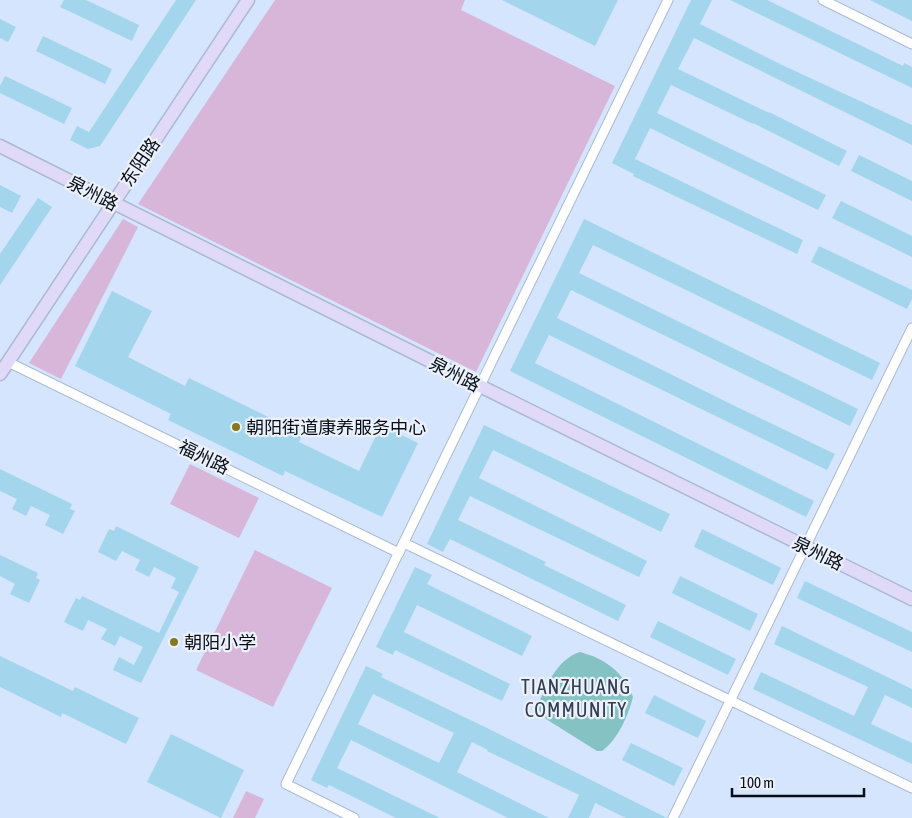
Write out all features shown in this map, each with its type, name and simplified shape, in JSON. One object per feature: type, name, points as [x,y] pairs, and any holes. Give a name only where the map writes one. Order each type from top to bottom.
[{"type":"street","name":"东阳路","points":[[0,374],[248,0]]},
{"type":"street","points":[[354,818],[286,784],[668,0]]},
{"type":"street","points":[[823,0],[912,44]]},
{"type":"street","name":"泉州路","points":[[0,146],[912,599]]},
{"type":"street","points":[[673,818],[912,328]]},
{"type":"street","name":"福州路","points":[[8,362],[399,553]]},
{"type":"street","points":[[404,543],[912,788]]},
{"type":"shaded area","points":[[275,0],[465,0],[461,10],[615,86],[476,372],[138,204]]},
{"type":"shaded area","points":[[123,219],[138,227],[61,379],[29,363]]},
{"type":"shaded area","points":[[190,464],[259,498],[239,538],[170,504]]},
{"type":"shaded area","points":[[255,550],[332,588],[273,707],[196,670]]},
{"type":"shaded area","points":[[580,652],[598,658],[612,668],[624,680],[633,697],[622,727],[602,751],[597,751],[546,719],[537,708],[548,683],[558,667]]},
{"type":"shaded area","points":[[246,791],[264,799],[255,818],[233,818]]},
{"type":"building","points":[[64,0],[86,0],[139,25],[132,41],[60,7]]},
{"type":"building","points":[[176,0],[196,0],[100,146],[88,149],[70,140],[77,126],[89,132]]},
{"type":"building","points":[[502,0],[618,0],[595,46]]},
{"type":"building","points":[[691,0],[712,0],[700,24],[782,65],[912,125],[912,145],[694,38],[678,69],[847,151],[839,166],[671,85],[657,113],[826,195],[818,210],[650,128],[635,159],[803,240],[797,254],[633,176],[634,174],[612,163]]},
{"type":"building","points":[[730,0],[767,0],[903,66],[904,63],[912,67],[912,88]]},
{"type":"building","points":[[870,0],[912,0],[912,21]]},
{"type":"building","points":[[0,19],[16,27],[8,42],[0,38]]},
{"type":"building","points":[[43,36],[112,69],[105,84],[36,51]]},
{"type":"building","points":[[5,76],[72,108],[64,124],[0,93],[0,86]]},
{"type":"building","points":[[859,155],[912,181],[912,201],[851,171]]},
{"type":"building","points":[[0,185],[21,196],[12,213],[0,207]]},
{"type":"building","points":[[38,198],[52,207],[0,285],[0,254]]},
{"type":"building","points":[[841,201],[912,236],[912,257],[832,218]]},
{"type":"building","points":[[584,219],[880,363],[872,380],[593,245],[579,273],[858,409],[850,426],[571,290],[557,318],[835,454],[827,470],[549,335],[535,363],[814,501],[806,517],[510,371]]},
{"type":"building","points":[[819,246],[912,290],[912,299],[907,309],[811,262]]},
{"type":"building","points":[[112,291],[152,311],[128,357],[185,386],[189,378],[303,434],[299,442],[359,471],[381,425],[418,443],[382,517],[285,471],[283,476],[168,420],[171,414],[75,366]]},
{"type":"building","points":[[484,425],[670,514],[661,532],[493,450],[479,478],[647,561],[639,577],[470,496],[458,520],[546,562],[544,565],[626,605],[618,621],[450,539],[443,552],[427,544]]},
{"type":"building","points":[[0,469],[72,504],[70,509],[75,511],[63,534],[45,525],[50,515],[31,506],[26,516],[12,509],[17,499],[0,491]]},
{"type":"building","points":[[116,526],[199,567],[141,683],[113,670],[119,657],[134,665],[143,647],[120,636],[115,646],[101,639],[107,629],[88,620],[83,631],[64,622],[76,598],[80,600],[82,596],[159,633],[179,592],[171,588],[176,578],[154,567],[149,577],[135,570],[140,560],[122,551],[116,561],[98,552],[109,529],[114,531]]},
{"type":"building","points":[[702,529],[781,568],[773,585],[694,547]]},
{"type":"building","points":[[0,555],[38,573],[36,578],[40,580],[29,603],[10,594],[15,584],[0,576]]},
{"type":"building","points":[[415,567],[432,575],[427,584],[532,636],[522,656],[417,605],[404,632],[510,684],[502,701],[395,650],[393,655],[376,647]]},
{"type":"building","points":[[680,576],[758,614],[750,631],[672,593]]},
{"type":"building","points":[[805,581],[912,632],[912,652],[797,598]]},
{"type":"building","points":[[658,621],[736,659],[728,675],[650,637]]},
{"type":"building","points":[[782,626],[912,689],[912,708],[885,695],[871,724],[912,743],[912,764],[753,689],[761,672],[854,716],[868,687],[774,644]]},
{"type":"building","points":[[0,656],[73,691],[75,687],[139,718],[126,744],[62,713],[61,717],[0,687]]},
{"type":"building","points":[[366,666],[383,674],[381,677],[667,818],[626,818],[595,803],[589,818],[568,818],[579,795],[472,742],[457,772],[549,818],[508,818],[351,740],[337,768],[440,818],[396,818],[329,785],[327,788],[311,780]],"holes":[[[373,694],[454,733],[439,763],[358,724]]]},
{"type":"building","points":[[654,695],[706,721],[698,738],[645,713]]},
{"type":"building","points":[[171,734],[244,770],[221,818],[147,782]]},
{"type":"building","points":[[631,743],[683,768],[674,786],[622,760]]},
{"type":"place","name":"朝阳街道康养服务中心","points":[[236,427]]},
{"type":"place","name":"朝阳小学","points":[[174,642]]},
{"type":"district","name":"TIANZHUANG COMMUNITY","points":[[576,698]]}]
